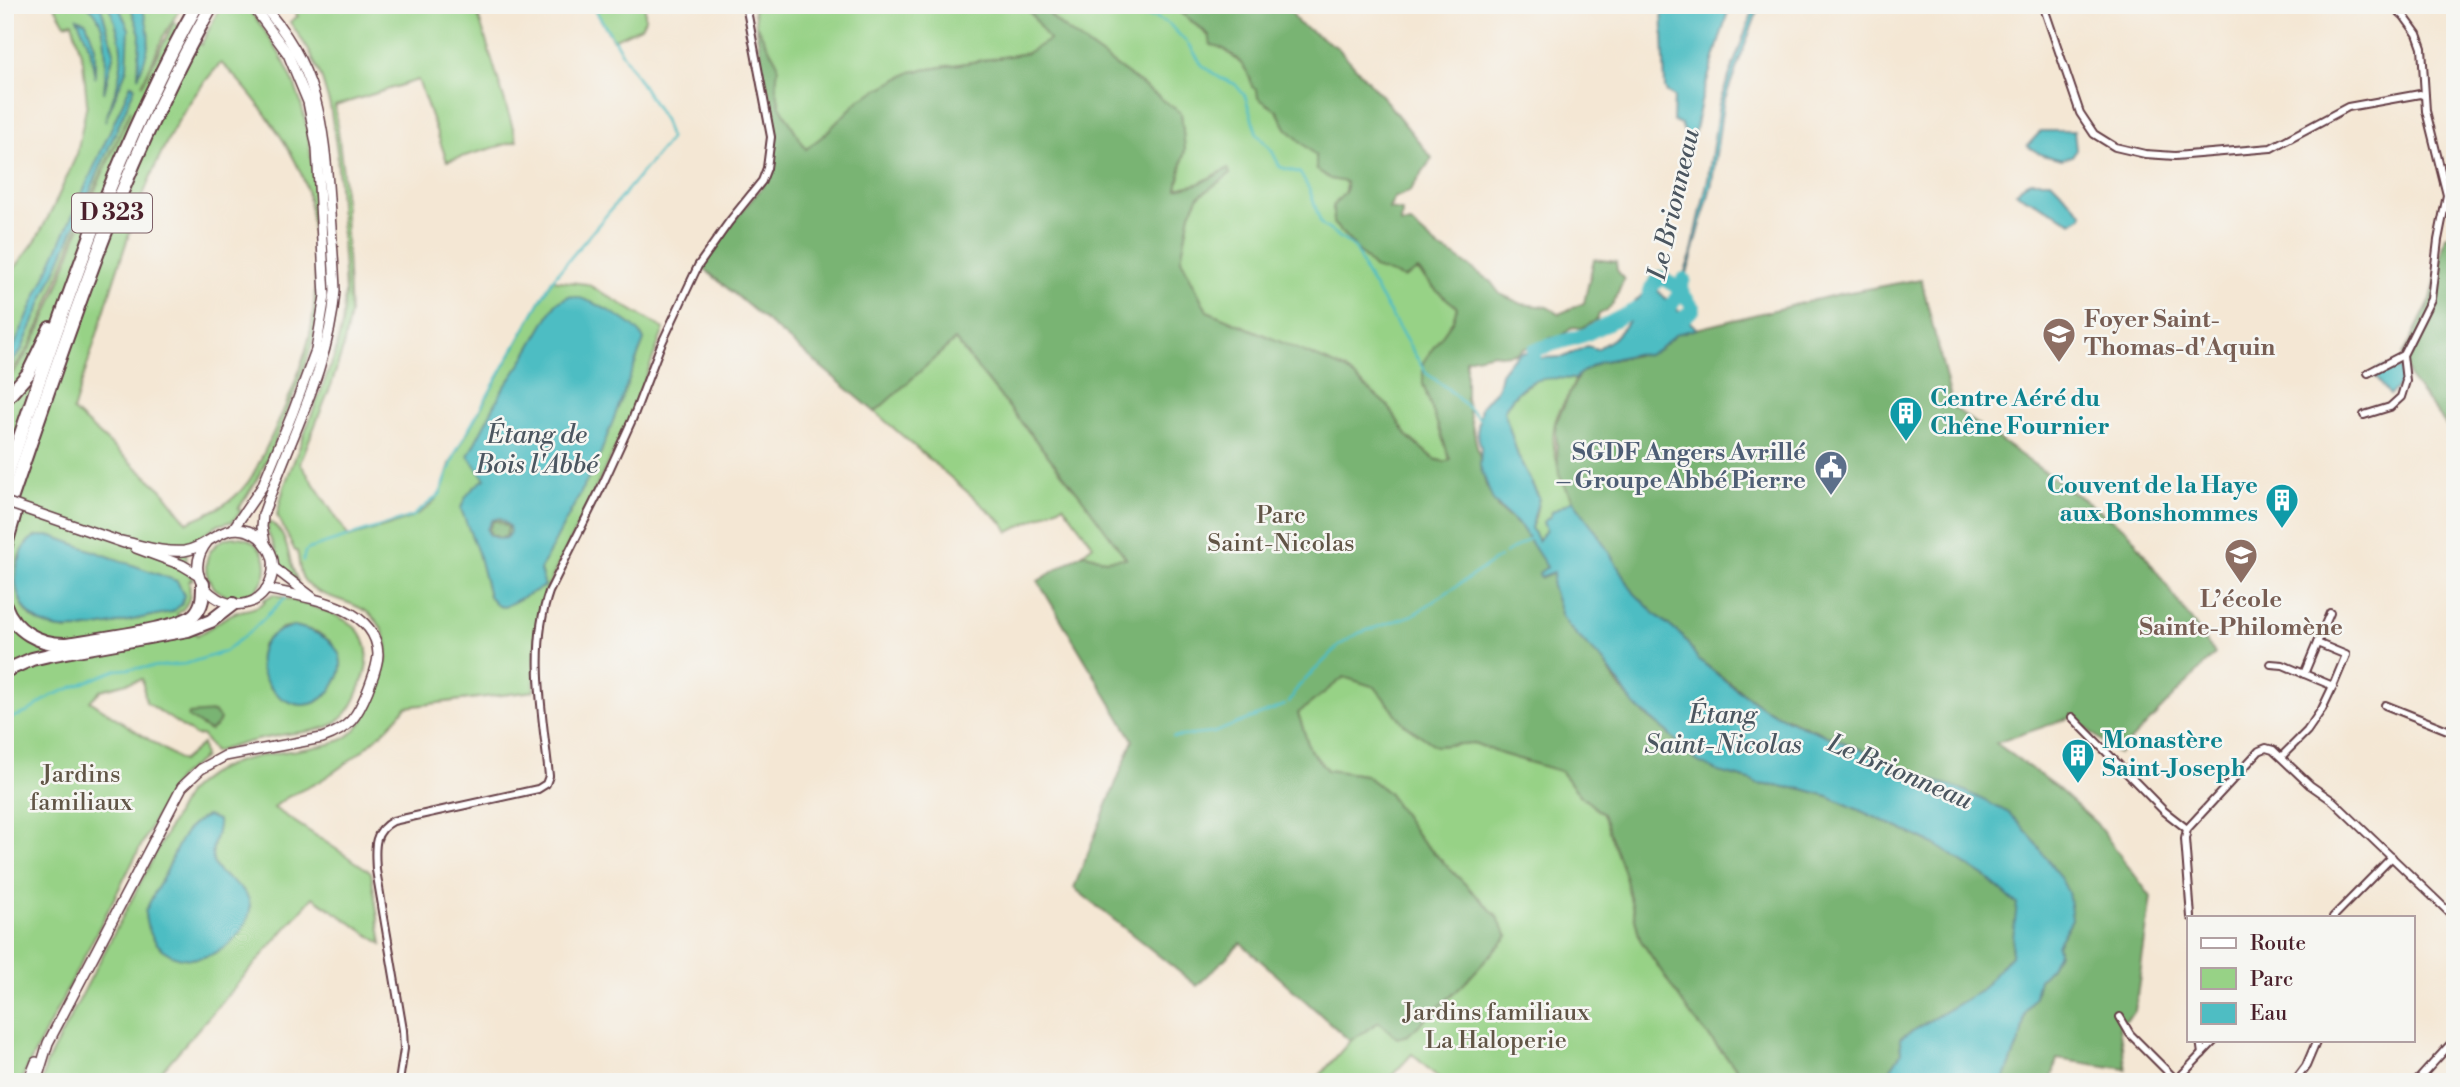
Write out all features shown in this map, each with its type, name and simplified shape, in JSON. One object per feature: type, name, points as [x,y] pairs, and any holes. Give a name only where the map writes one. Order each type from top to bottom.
[{"type":"highway","name":"D 323","points":[[5,481],[83,255],[139,120],[197,5]]},
{"type":"highway","name":"D 323","points":[[5,517],[101,242],[132,164],[168,86],[212,5]]},
{"type":"highway","points":[[5,400],[20,385],[32,366],[69,279],[83,255]]},
{"type":"highway","points":[[5,548],[29,469],[35,430]]},
{"type":"highway","points":[[5,604],[15,621],[30,636],[48,643],[67,644],[185,621],[200,608],[203,595],[201,579]]},
{"type":"highway","points":[[5,671],[32,659],[188,630],[211,621],[233,604]]},
{"type":"street","points":[[233,529],[256,498],[267,476],[316,350],[323,316],[326,278],[317,148],[308,102],[288,54],[252,5]]},
{"type":"street","points":[[5,502],[121,541],[189,568],[216,599],[233,604],[250,601],[266,589],[273,567],[265,543],[263,515],[324,353],[335,291],[325,145],[318,108],[310,79],[293,47],[262,5]]},
{"type":"street","points":[[399,1082],[404,1049],[403,1030],[377,872],[375,847],[379,832],[393,821],[538,789],[547,782],[549,776],[540,659],[544,607],[549,592],[617,454],[660,347],[698,266],[762,181],[767,168],[771,137],[746,5]]},
{"type":"street","points":[[2043,5],[2080,113],[2088,127],[2102,140],[2130,151],[2175,156],[2271,148],[2348,107],[2425,96]]},
{"type":"street","points":[[2364,415],[2390,407],[2401,397],[2406,382],[2403,355],[2431,299],[2447,195],[2426,111],[2424,63],[2417,34],[2392,5]]},
{"type":"street","points":[[2368,373],[2403,355]]},
{"type":"street","points":[[121,541],[177,551],[195,548],[221,532],[233,529],[250,532],[265,543]]},
{"type":"street","points":[[201,579],[200,555],[208,541]]},
{"type":"street","points":[[273,567],[313,598]]},
{"type":"street","points":[[36,1082],[48,1043],[181,788],[201,769],[225,756],[322,738],[347,726],[357,715],[376,667],[378,652],[365,623],[352,613],[313,598],[266,589]]},
{"type":"street","points":[[2304,674],[2330,612]]},
{"type":"street","points":[[2281,757],[2306,731],[2322,709],[2346,655],[2317,643]]},
{"type":"street","points":[[2271,664],[2283,665],[2333,686]]},
{"type":"street","points":[[2385,705],[2455,733]]},
{"type":"street","points":[[2072,718],[2164,811],[2187,829]]},
{"type":"street","points":[[2191,916],[2187,829],[2259,751],[2266,748],[2273,750],[2310,785],[2333,801],[2455,918]]},
{"type":"street","points":[[2334,916],[2392,857]]},
{"type":"street","points":[[2120,1017],[2130,1034],[2175,1081],[2213,1042]]},
{"type":"street","points":[[2416,1082],[2455,1039]]},
{"type":"street","points":[[2200,1042],[2202,1054]]},
{"type":"street","points":[[2294,1082],[2306,1066],[2316,1042]]},
{"type":"street","points":[[28,1082],[40,1053],[48,1043]]},
{"type":"green space","name":"Jardins familiaux","points":[[54,5],[182,5],[163,37],[142,85],[174,22],[201,45],[221,5],[245,5],[279,53],[291,76],[306,123],[313,175],[320,282],[315,333],[279,432],[261,471],[238,509],[241,511],[233,521],[215,526],[199,539],[187,544],[186,571],[193,579],[189,581],[190,596],[187,604],[177,614],[197,635],[232,614],[260,605],[274,594],[345,620],[358,631],[366,644],[367,662],[353,703],[346,714],[330,726],[261,739],[214,752],[202,735],[196,736],[146,702],[142,679],[101,690],[90,701],[182,761],[202,744],[204,757],[177,779],[166,797],[20,1082],[13,1082],[5,1075],[5,383],[31,346],[41,326],[89,205],[131,110],[83,213],[42,320],[28,349],[5,380],[5,281],[36,240],[53,208],[77,154],[87,103],[83,61],[72,22],[65,24]],"holes":[[[221,63],[245,88],[271,122],[302,176],[310,206],[314,239],[314,309],[303,361],[254,473],[241,491],[225,504],[187,522],[163,491],[73,411],[143,195],[168,139],[201,87]],[[35,537],[68,630],[41,623],[23,606],[17,590],[16,573],[19,556]],[[294,626],[317,632],[331,642],[308,704],[287,700],[275,693],[264,674],[262,646],[282,628]]]},
{"type":"green space","points":[[289,5],[475,5],[517,141],[447,161],[418,80],[335,106],[343,173],[350,314],[332,383],[300,463],[349,537],[410,518],[422,512],[439,495],[450,464],[552,280],[587,284],[664,329],[630,418],[547,588],[537,628],[534,691],[406,707],[377,738],[355,756],[320,781],[274,808],[371,872],[382,944],[313,897],[152,1082],[42,1082],[46,1064],[187,793],[215,771],[229,765],[259,756],[328,744],[349,735],[368,712],[386,664],[387,644],[378,623],[358,607],[323,594],[304,580],[297,551],[277,515],[284,487],[335,354],[342,325],[345,292],[337,152],[330,106],[321,76],[308,49],[290,22],[298,16]]},
{"type":"green space","points":[[592,5],[645,5],[645,19],[641,27],[613,40]]},
{"type":"green space","points":[[753,5],[1025,5],[1050,40],[1027,53],[911,72],[806,149],[780,106],[776,87],[778,64],[756,25]]},
{"type":"green space","name":"Parc Saint-Nicolas","points":[[1025,5],[1040,5],[1061,26],[1181,113],[1185,149],[1177,189],[1198,184],[1228,169],[1230,174],[1199,196],[1190,213],[1181,259],[1207,311],[1345,369],[1388,406],[1408,437],[1434,459],[1445,462],[1450,459],[1423,384],[1423,362],[1453,320],[1457,307],[1436,290],[1418,270],[1404,278],[1374,268],[1333,223],[1333,206],[1346,191],[1346,182],[1330,179],[1316,169],[1316,156],[1286,128],[1277,111],[1258,98],[1257,90],[1252,87],[1248,73],[1238,60],[1225,50],[1211,45],[1209,35],[1172,5],[1288,5],[1298,23],[1338,48],[1432,158],[1410,191],[1394,198],[1389,209],[1402,211],[1401,224],[1411,223],[1440,249],[1455,256],[1491,282],[1500,294],[1522,304],[1547,307],[1559,314],[1584,303],[1594,259],[1616,262],[1617,270],[1624,279],[1612,304],[1599,314],[1597,320],[1582,328],[1573,327],[1560,337],[1550,338],[1546,345],[1525,348],[1517,353],[1494,353],[1466,359],[1466,399],[1486,485],[1498,508],[1521,527],[1548,567],[1542,577],[1554,572],[1552,586],[1562,616],[1569,627],[1604,662],[1619,687],[1644,714],[1719,772],[1757,784],[1803,789],[1828,796],[1934,844],[1987,878],[2018,904],[2011,955],[1980,991],[1900,1038],[1901,1053],[1882,1082],[1737,1082],[1736,1068],[1692,1017],[1640,939],[1625,876],[1603,814],[1581,796],[1560,771],[1474,743],[1436,746],[1404,724],[1375,687],[1344,677],[1298,713],[1310,750],[1327,770],[1365,775],[1388,793],[1420,839],[1496,915],[1508,936],[1462,986],[1408,1035],[1397,1038],[1379,1022],[1350,1041],[1241,943],[1197,986],[1074,888],[1133,740],[1038,581],[1083,553],[1105,560],[1126,558],[1079,494],[955,340],[875,412],[701,266],[726,230],[763,186],[773,155],[773,127],[756,25],[778,64],[776,87],[780,106],[806,149],[860,99],[911,72],[1027,53],[1049,40]]},
{"type":"green space","points":[[1040,5],[1134,5],[1140,10],[1144,5],[1172,5],[1245,67],[1257,89],[1277,111],[1286,128],[1346,182],[1333,223],[1374,268],[1417,270],[1457,307],[1453,320],[1423,363],[1423,384],[1450,459],[1445,462],[1434,459],[1408,437],[1388,406],[1345,369],[1207,311],[1181,259],[1190,213],[1199,196],[1230,174],[1227,169],[1198,184],[1177,189],[1185,150],[1181,113],[1061,26]]},
{"type":"green space","points":[[2455,235],[2455,436],[2410,379],[2403,355],[2431,299],[2446,236]]},
{"type":"green space","points":[[1921,279],[1953,407],[2128,531],[2215,654],[2118,754],[2072,717],[1996,743],[2055,786],[2096,823],[2151,897],[2135,1011],[2119,1027],[2126,1069],[2057,1059],[2051,1082],[2003,1082],[2021,1037],[2025,1013],[2035,996],[2039,979],[2051,967],[2058,952],[2057,945],[2072,919],[2040,852],[2018,823],[1963,790],[1902,771],[1862,750],[1765,709],[1698,659],[1683,637],[1634,593],[1559,475],[1555,424],[1579,374],[1600,362],[1657,351],[1676,334],[1839,294]]},
{"type":"green space","points":[[954,339],[1079,494],[1127,559],[1105,560],[1083,553],[1093,545],[1063,505],[1009,532],[1003,523],[875,412]]},
{"type":"green space","points":[[1546,377],[1575,379],[1558,414],[1553,435],[1559,469],[1573,500],[1552,512],[1543,522],[1546,530],[1538,541],[1531,528],[1539,498],[1518,456],[1504,411],[1521,389]]},
{"type":"green space","points":[[268,521],[281,533],[285,541],[299,583],[279,566],[268,533]]},
{"type":"green space","points":[[493,521],[508,527],[506,537],[490,534]]},
{"type":"green space","points":[[236,537],[253,542],[261,550],[266,567],[261,584],[253,592],[236,597],[219,592],[211,584],[206,567],[211,550],[219,542]]},
{"type":"green space","name":"Jardins familiaux La Haloperie","points":[[1344,677],[1375,687],[1404,724],[1436,746],[1474,743],[1560,771],[1581,796],[1603,814],[1625,876],[1640,939],[1692,1017],[1736,1068],[1737,1082],[1443,1082],[1412,1054],[1386,1082],[1314,1082],[1350,1041],[1379,1022],[1397,1037],[1496,915],[1420,839],[1388,793],[1365,775],[1327,770],[1310,750],[1298,713]]},
{"type":"green space","points":[[214,712],[220,719],[210,731],[188,717],[189,714]]},
{"type":"water","points":[[86,5],[101,7],[114,52],[104,93],[106,59],[103,33],[100,21]]},
{"type":"water","points":[[108,5],[118,5],[129,29],[127,68],[105,121],[116,90],[121,63],[119,36]]},
{"type":"water","points":[[130,5],[141,5],[148,34],[147,50],[138,77],[140,34]]},
{"type":"water","points":[[1662,5],[1730,5],[1694,134],[1688,140],[1681,124],[1673,121],[1674,97],[1667,93],[1665,88]]},
{"type":"water","points":[[1755,5],[1760,5],[1723,104],[1712,183],[1679,298],[1676,296],[1691,255],[1708,178],[1719,104]]},
{"type":"water","points":[[77,18],[86,22],[95,47],[95,78],[90,48]]},
{"type":"water","points":[[131,84],[135,87],[21,351],[5,371],[5,360],[12,351]]},
{"type":"water","points":[[2041,131],[2074,131],[2076,150],[2072,156],[2062,160],[2042,155],[2027,146]]},
{"type":"water","points":[[2030,181],[2051,181],[2082,213],[2082,217],[2072,222],[2016,193]]},
{"type":"water","name":"Étang Saint-Nicolas","points":[[1652,285],[1697,329],[1676,334],[1657,351],[1647,355],[1635,354],[1600,362],[1575,379],[1533,381],[1518,391],[1504,411],[1518,456],[1539,498],[1531,528],[1538,541],[1546,530],[1543,522],[1552,512],[1573,500],[1634,593],[1683,637],[1698,659],[1732,686],[1765,709],[1788,720],[1862,750],[1902,771],[1963,790],[2009,813],[2029,834],[2068,891],[2072,919],[2057,945],[2058,952],[2051,967],[2039,979],[2035,996],[2025,1013],[2021,1037],[2003,1082],[1882,1082],[1901,1053],[1900,1038],[1980,991],[2011,955],[2017,904],[1987,878],[1934,844],[1828,796],[1803,789],[1757,784],[1698,762],[1634,705],[1604,662],[1569,627],[1562,616],[1552,586],[1554,572],[1540,577],[1539,573],[1547,567],[1521,527],[1493,501],[1480,466],[1481,447],[1477,433],[1481,407],[1498,387],[1501,373],[1520,353],[1530,351],[1539,358],[1564,357],[1587,346],[1597,349],[1614,338],[1629,321],[1623,319]]},
{"type":"water","name":"Étang de Bois l'Abbé","points":[[569,296],[587,301],[622,319],[640,333],[644,340],[598,460],[540,570],[545,586],[504,607],[498,606],[489,596],[478,553],[461,509],[470,492],[485,479],[468,456],[503,389],[556,303]],"holes":[[[499,518],[509,526],[510,532],[506,538],[499,539],[489,535],[487,529],[492,520]]]},
{"type":"water","points":[[2378,369],[2403,369],[2401,384],[2390,395],[2374,375]]},
{"type":"water","points":[[37,536],[52,536],[177,581],[184,595],[182,604],[172,612],[93,628],[62,629],[41,623],[25,608],[20,599],[17,568],[22,552],[30,540]]},
{"type":"water","points":[[294,626],[329,641],[340,657],[341,668],[337,679],[329,692],[313,703],[295,704],[280,696],[267,683],[260,667],[261,650],[272,636]]},
{"type":"water","points":[[207,816],[218,820],[212,851],[216,868],[244,891],[248,897],[250,912],[234,940],[211,955],[198,958],[173,956],[162,949],[153,938],[145,913],[186,831]]},
{"type":"waterway","points":[[303,561],[305,552],[309,549],[413,516],[440,494],[456,452],[552,280],[670,139],[664,120],[592,5]]},
{"type":"waterway","points":[[1107,5],[1118,13],[1155,17],[1169,24],[1190,46],[1202,65],[1220,78],[1235,84],[1245,96],[1257,134],[1272,151],[1280,167],[1300,173],[1310,191],[1321,224],[1356,249],[1364,270],[1426,373],[1480,419]]},
{"type":"waterway","points":[[1534,371],[1534,350],[1585,335],[1646,304],[1651,288],[1660,277],[1680,289],[1694,309],[1671,328]]},
{"type":"waterway","name":"Le Brionneau","points":[[1662,319],[1677,297],[1684,279]]},
{"type":"waterway","points":[[1505,554],[1532,537]]},
{"type":"waterway","points":[[1289,702],[1298,687],[1340,645],[1359,633],[1413,615],[1500,557]]},
{"type":"waterway","points":[[5,720],[26,713],[51,696],[116,670],[185,664],[224,652],[251,631],[285,598]]},
{"type":"waterway","points":[[1173,737],[1213,733],[1285,705]]},
{"type":"place","name":"Foyer Saint- Thomas-d'Aquin","points":[[2059,364]]},
{"type":"place","name":"Centre Aéré du Chêne Fournier","points":[[1906,443]]},
{"type":"place","name":"SGDF Angers Avrillé – Groupe Abbé Pierre","points":[[1831,497]]},
{"type":"place","name":"Couvent de la Haye aux Bonshommes","points":[[2282,530]]},
{"type":"place","name":"L’école Sainte-Philomène","points":[[2241,585]]},
{"type":"place","name":"Monastère Saint-Joseph","points":[[2078,785]]}]
